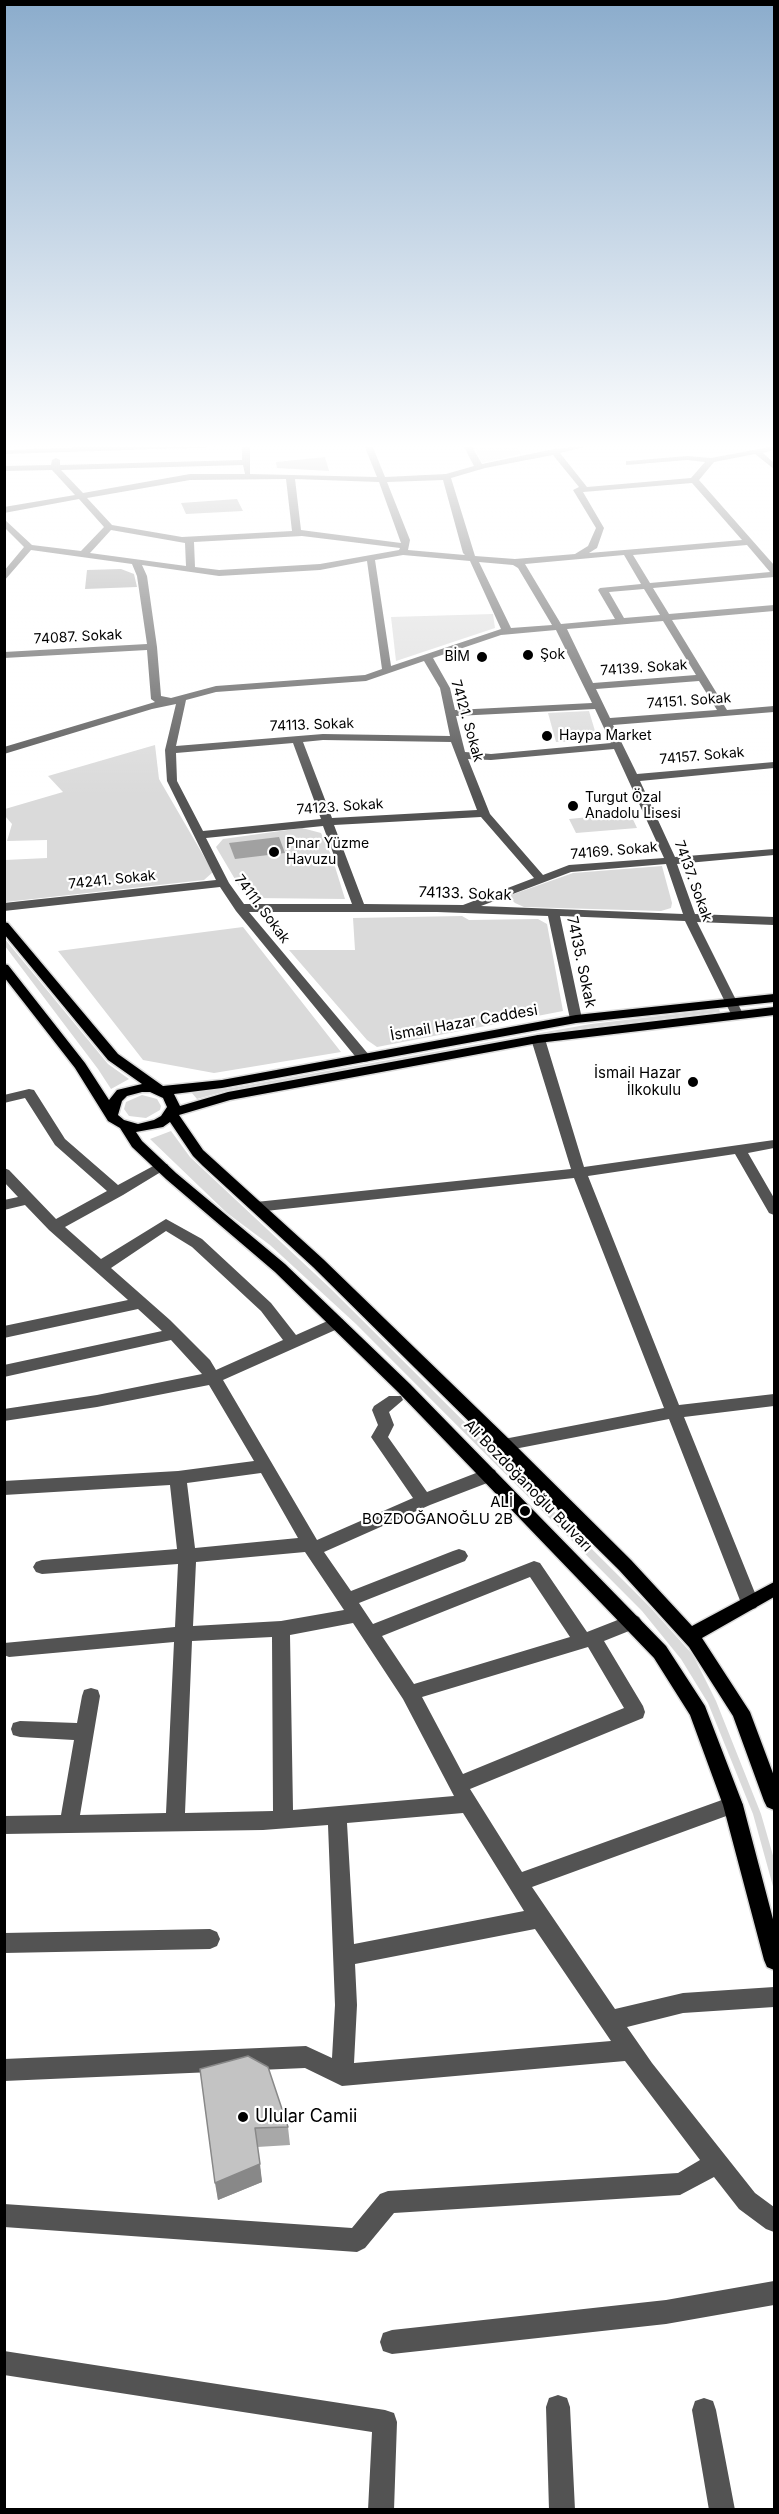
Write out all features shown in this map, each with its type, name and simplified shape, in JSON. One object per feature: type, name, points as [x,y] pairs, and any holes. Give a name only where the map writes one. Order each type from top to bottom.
[{"type":"main road","points":[[4,926],[113,1057],[172,1100],[171,1113],[166,1119],[148,1127],[124,1125],[113,1118],[80,1066],[4,969]]},
{"type":"main road","name":"İsmail Hazar Caddesi","points":[[171,1113],[228,1096],[538,1040],[734,1009],[774,998]]},
{"type":"main road","name":"İsmail Hazar Caddesi","points":[[161,1091],[222,1084],[576,1019],[734,1009],[774,1011]]},
{"type":"main road","points":[[111,1112],[116,1099],[122,1093],[142,1088],[161,1091]]},
{"type":"main road","name":"Ali Bozdoğanoğlu Bulvarı","points":[[171,1113],[198,1153],[318,1263],[504,1445],[625,1565],[690,1636],[741,1712],[774,1801]]},
{"type":"main road","name":"Ali Bozdoğanoğlu Bulvarı","points":[[124,1125],[137,1144],[280,1268],[337,1323],[489,1475],[660,1652],[698,1712],[733,1805],[774,1960]]},
{"type":"main road","points":[[690,1636],[774,1589]]},
{"type":"street","points":[[6,576],[17,562]]},
{"type":"street","points":[[136,562],[142,576],[152,647],[156,699],[169,701]]},
{"type":"street","points":[[138,562],[219,573],[320,567],[354,562]]},
{"type":"street","points":[[190,562],[190,570]]},
{"type":"street","points":[[371,562],[386,668],[391,671]]},
{"type":"street","points":[[475,562],[507,631]]},
{"type":"street","name":"74137. Sokak","points":[[516,562],[522,566],[560,628],[672,861],[689,918],[734,1009]]},
{"type":"street","points":[[632,562],[724,714]]},
{"type":"street","points":[[622,622],[603,590],[774,574]]},
{"type":"street","points":[[4,751],[216,689],[366,678],[507,631],[668,619],[774,608]]},
{"type":"street","name":"74087. Sokak","points":[[4,655],[152,647]]},
{"type":"street","name":"74121. Sokak","points":[[427,659],[431,662],[445,688],[455,739],[484,813],[540,878]]},
{"type":"street","name":"74139. Sokak","points":[[588,686],[702,678]]},
{"type":"street","name":"74111. Sokak","points":[[169,701],[182,702],[170,750],[171,781],[223,883],[240,909],[364,1058]]},
{"type":"street","points":[[450,713],[597,706]]},
{"type":"street","name":"74151. Sokak","points":[[605,722],[774,709]]},
{"type":"street","name":"74113. Sokak","points":[[170,750],[323,737],[455,739]]},
{"type":"street","points":[[297,740],[359,909]]},
{"type":"street","points":[[460,755],[491,757],[616,746]]},
{"type":"street","name":"74157. Sokak","points":[[632,778],[774,765]]},
{"type":"street","name":"74123. Sokak","points":[[199,835],[326,822],[484,813]]},
{"type":"street","name":"74169. Sokak","points":[[462,910],[540,878],[569,869],[774,852]]},
{"type":"street","name":"74241. Sokak","points":[[4,907],[223,883]]},
{"type":"street","name":"74133. Sokak","points":[[240,909],[553,912],[774,921]]},
{"type":"street","name":"74135. Sokak","points":[[553,912],[576,1019]]},
{"type":"street","points":[[538,1040],[579,1173],[750,1602]]},
{"type":"street","points":[[4,1099],[29,1093],[60,1142],[118,1192]]},
{"type":"street","points":[[256,1207],[579,1173],[774,1144]]},
{"type":"street","points":[[739,1150],[774,1210]]},
{"type":"street","points":[[54,1226],[162,1167]]},
{"type":"street","points":[[4,1173],[54,1226],[140,1302],[204,1364],[312,1546],[410,1693],[463,1795],[540,1918],[644,2071],[747,2201],[774,2221]]},
{"type":"street","points":[[4,1205],[29,1199]]},
{"type":"street","points":[[101,1268],[166,1224],[197,1243],[258,1299],[293,1342]]},
{"type":"street","points":[[4,1332],[140,1302]]},
{"type":"street","points":[[4,1415],[97,1401],[212,1378],[337,1323]]},
{"type":"street","points":[[4,1371],[174,1334]]},
{"type":"street","points":[[395,1400],[380,1410],[386,1425],[379,1437],[424,1500]]},
{"type":"street","points":[[504,1445],[673,1412],[774,1400]]},
{"type":"street","points":[[4,1488],[178,1478],[266,1466]]},
{"type":"street","points":[[42,1567],[312,1546],[489,1475]]},
{"type":"street","points":[[175,1823],[187,1556],[178,1478]]},
{"type":"street","points":[[9,1649],[183,1634],[280,1629],[353,1608],[459,1556]]},
{"type":"street","points":[[4,1826],[283,1820],[337,1815],[463,1795],[636,1712],[534,1568],[370,1633]]},
{"type":"street","points":[[410,1693],[587,1640],[633,1622]]},
{"type":"street","points":[[280,1629],[283,1820]]},
{"type":"street","points":[[69,1824],[91,1696]]},
{"type":"street","points":[[20,1729],[84,1732]]},
{"type":"street","points":[[518,1883],[733,1805]]},
{"type":"street","points":[[337,1815],[346,2005],[342,2075]]},
{"type":"street","points":[[344,1956],[540,1918]]},
{"type":"street","points":[[4,1943],[210,1939]]},
{"type":"street","points":[[610,2021],[683,2003],[774,1997]]},
{"type":"street","points":[[4,2070],[306,2057],[342,2075],[630,2050]]},
{"type":"street","points":[[4,2216],[357,2240],[388,2202],[680,2184],[717,2163]]},
{"type":"street","points":[[392,2342],[666,2312],[774,2293]]},
{"type":"street","points":[[4,2363],[385,2422],[381,2510]]},
{"type":"street","points":[[558,2406],[562,2510]]},
{"type":"street","points":[[704,2410],[722,2510]]},
{"type":"shaded area","points":[[121,569],[134,574],[137,587],[85,589],[87,570]]},
{"type":"shaded area","points":[[493,614],[495,628],[396,661],[391,617]]},
{"type":"shaded area","points":[[589,711],[598,741],[556,742],[548,713]]},
{"type":"shaded area","points":[[155,745],[159,779],[213,872],[204,880],[6,902],[5,860],[47,858],[47,840],[7,841],[12,824],[5,816],[5,809],[63,792],[48,776]]},
{"type":"shaded area","points":[[630,813],[637,828],[576,833],[569,819]]},
{"type":"shaded area","points":[[302,828],[321,833],[332,857],[345,899],[254,898],[239,886],[216,847],[223,839]]},
{"type":"shaded area","points":[[279,837],[285,853],[235,859],[229,843]]},
{"type":"shaded area","points":[[662,866],[672,903],[671,908],[661,911],[524,907],[515,903],[508,896],[573,873]]},
{"type":"shaded area","points":[[462,916],[469,920],[538,919],[547,924],[563,1011],[377,1047],[367,1040],[289,950],[355,950],[353,918]]},
{"type":"shaded area","points":[[243,927],[341,1052],[214,1073],[143,1060],[58,951]]},
{"type":"shaded area","points":[[4,938],[108,1064],[129,1079],[111,1089],[5,946]]},
{"type":"shaded area","points":[[719,1009],[720,1012],[552,1032],[226,1091],[197,1099],[191,1092],[226,1089],[591,1024]]},
{"type":"shaded area","points":[[142,1095],[157,1099],[161,1106],[160,1110],[146,1118],[129,1116],[124,1109],[126,1102]]},
{"type":"shaded area","points":[[171,1131],[190,1157],[330,1288],[650,1607],[693,1655],[716,1701],[761,1814],[774,1859],[774,1890],[753,1814],[708,1703],[681,1659],[642,1611],[356,1324],[270,1245],[227,1213],[150,1139]]},
{"type":"building","name":"Ulular Camii","points":[[248,2056],[268,2067],[288,2127],[255,2128],[260,2164],[215,2183],[200,2069]]},
{"type":"place","name":"Şok","points":[[528,655]]},
{"type":"place","name":"BİM","points":[[482,657]]},
{"type":"place","name":"Haypa Market","points":[[547,736]]},
{"type":"place","name":"Turgut Özal Anadolu Lisesi","points":[[573,806]]},
{"type":"place","name":"Pınar Yüzme Havuzu","points":[[274,852]]},
{"type":"place","name":"İsmail Hazar İlkokulu","points":[[693,1082]]},
{"type":"place","name":"ALİ BOZDOĞANOĞLU 2B","points":[[525,1511]]},
{"type":"place","name":"Ulular Camii","points":[[243,2117]]}]
